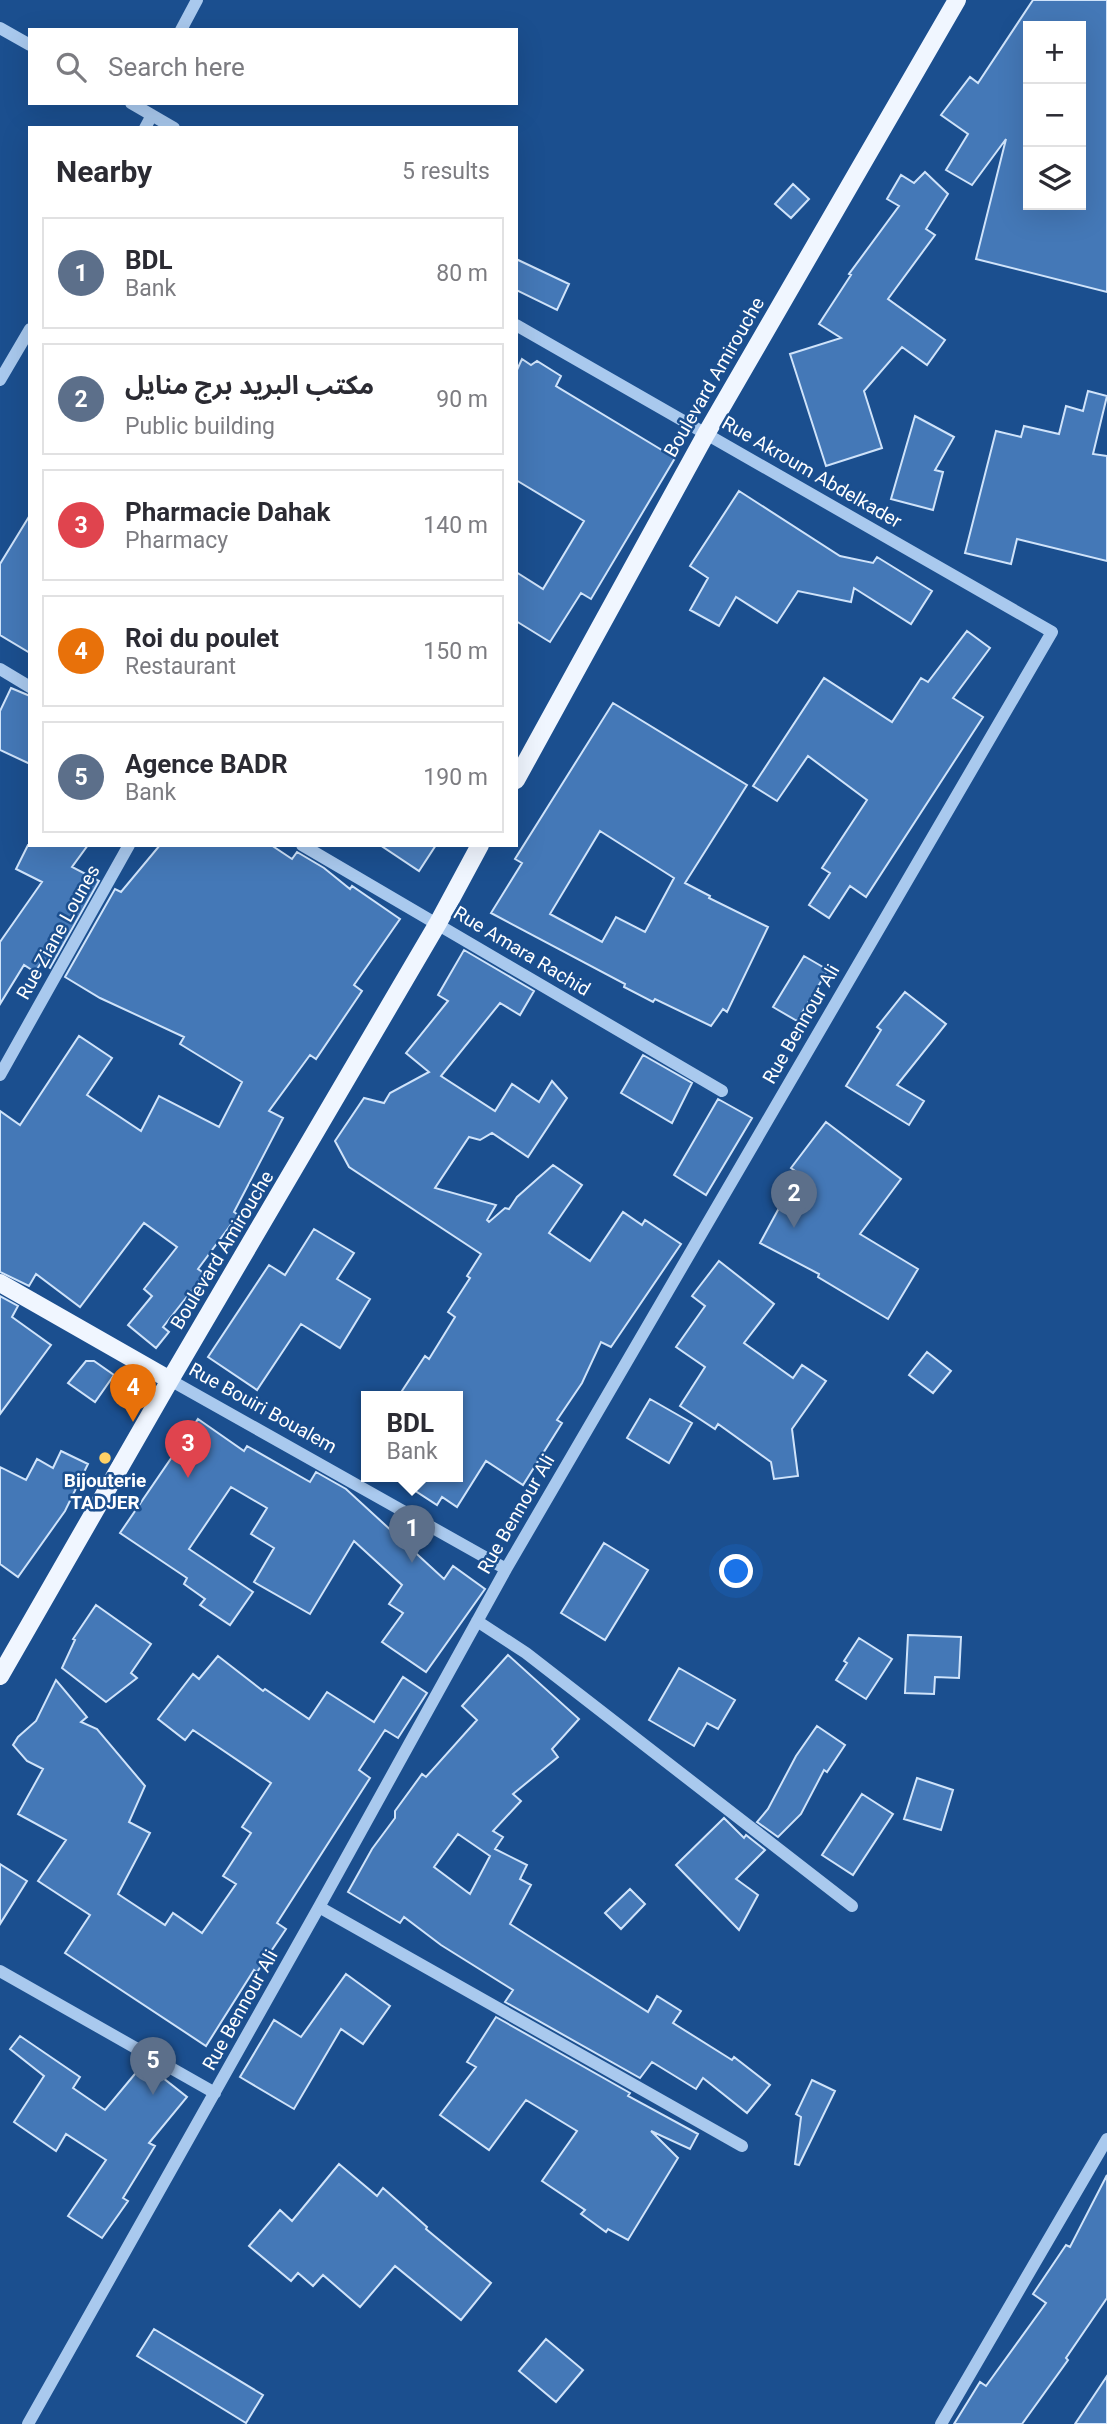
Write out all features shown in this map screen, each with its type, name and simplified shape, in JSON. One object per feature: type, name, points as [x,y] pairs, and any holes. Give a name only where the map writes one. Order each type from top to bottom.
[{"type":"main road","name":"Boulevard Amirouche","points":[[518,776],[706,433],[957,0]]},
{"type":"main road","name":"Boulevard Amirouche","points":[[0,1675],[438,923],[479,847]]},
{"type":"main road","name":"Rue Bouiri Boualem","points":[[0,1283],[170,1380]]},
{"type":"street","points":[[182,28],[197,0]]},
{"type":"street","points":[[0,28],[28,44]]},
{"type":"street","points":[[137,105],[170,126]]},
{"type":"street","points":[[146,126],[152,116]]},
{"type":"street","name":"Rue Akroum Abdelkader","points":[[518,326],[1052,632]]},
{"type":"street","points":[[0,380],[28,332]]},
{"type":"street","name":"Rue Bennour Ali","points":[[28,2424],[506,1569],[1052,632]]},
{"type":"street","points":[[0,669],[28,686]]},
{"type":"street","name":"Rue Ziane Lounes","points":[[0,1075],[128,847]]},
{"type":"street","name":"Rue Amara Rachid","points":[[305,847],[722,1091]]},
{"type":"street","name":"Rue Bouiri Boualem","points":[[170,1380],[506,1569]]},
{"type":"street","points":[[477,1621],[526,1653],[852,1906]]},
{"type":"street","points":[[319,1907],[742,2146]]},
{"type":"street","points":[[0,1971],[215,2093]]},
{"type":"street","points":[[942,2424],[1107,2139]]},
{"type":"building","points":[[1033,0],[1107,0],[1107,292],[976,259],[1006,139],[972,185],[946,170],[968,134],[941,115],[970,77],[978,83]]},
{"type":"building","points":[[925,172],[948,194],[926,229],[935,235],[888,299],[945,340],[927,365],[902,347],[864,391],[882,448],[826,466],[790,354],[841,338],[819,324],[851,275],[849,274],[899,206],[887,199],[901,175],[914,183]]},
{"type":"building","points":[[793,184],[809,199],[791,218],[775,204]]},
{"type":"building","points":[[518,260],[569,284],[557,310],[518,291]]},
{"type":"building","points":[[522,359],[531,365],[537,361],[561,376],[556,386],[675,458],[591,599],[581,593],[550,642],[518,622],[518,573],[543,589],[584,521],[518,481],[518,368]]},
{"type":"building","points":[[1088,391],[1107,396],[1093,454],[1107,456],[1107,561],[1017,539],[1011,564],[965,553],[996,431],[1021,437],[1024,426],[1059,434],[1066,406],[1083,411]]},
{"type":"building","points":[[915,416],[954,437],[935,470],[943,472],[933,510],[891,499]]},
{"type":"building","points":[[739,491],[840,556],[873,563],[877,557],[932,591],[911,624],[854,588],[851,602],[798,591],[777,623],[736,597],[719,626],[690,610],[708,578],[690,566]]},
{"type":"building","points":[[28,518],[28,652],[0,635],[0,564]]},
{"type":"building","points":[[967,631],[990,648],[953,698],[983,717],[866,897],[850,886],[829,918],[809,905],[830,873],[822,868],[867,800],[808,756],[777,801],[753,786],[824,678],[892,722],[921,678],[928,682]]},
{"type":"building","points":[[11,688],[28,695],[28,763],[0,750],[0,711]]},
{"type":"building","points":[[613,703],[747,785],[685,883],[768,927],[727,1012],[723,1009],[711,1026],[655,999],[653,1002],[624,987],[625,984],[491,913],[522,863],[515,859]],"holes":[[[600,831],[674,878],[645,932],[616,917],[602,942],[550,914]]]},
{"type":"building","points":[[28,845],[87,847],[72,867],[99,881],[50,968],[41,963],[35,972],[24,965],[0,1004],[0,942],[42,882],[16,869]]},
{"type":"building","points":[[158,847],[274,847],[292,859],[297,852],[324,868],[350,889],[352,886],[400,919],[354,985],[362,991],[316,1059],[310,1055],[269,1111],[283,1118],[234,1212],[238,1215],[198,1269],[205,1274],[163,1327],[169,1332],[156,1348],[128,1325],[152,1296],[144,1289],[177,1247],[144,1223],[80,1307],[36,1274],[29,1286],[0,1272],[0,1111],[20,1125],[79,1036],[112,1058],[87,1095],[141,1131],[159,1096],[219,1127],[242,1082],[180,1044],[184,1037],[100,998],[65,977],[115,889],[121,892]]},
{"type":"building","points":[[383,847],[435,847],[419,871]]},
{"type":"building","points":[[464,950],[534,991],[520,1015],[500,1003],[441,1076],[495,1111],[512,1084],[539,1102],[552,1081],[567,1098],[528,1157],[492,1133],[480,1140],[469,1137],[435,1188],[496,1205],[487,1220],[489,1222],[505,1208],[509,1209],[517,1197],[553,1165],[582,1185],[549,1233],[590,1261],[623,1212],[642,1225],[645,1220],[681,1244],[611,1347],[601,1342],[582,1383],[557,1420],[562,1423],[523,1485],[486,1461],[457,1507],[442,1497],[437,1505],[402,1482],[463,1482],[463,1391],[402,1391],[425,1356],[429,1359],[455,1317],[448,1312],[470,1278],[467,1276],[481,1254],[349,1167],[335,1141],[364,1098],[384,1103],[390,1093],[429,1072],[406,1053],[448,1001],[438,995]]},
{"type":"building","points":[[804,956],[828,970],[797,1021],[773,1007]]},
{"type":"building","points":[[905,992],[946,1024],[897,1085],[924,1101],[909,1125],[846,1086],[881,1030],[877,1027]]},
{"type":"building","points":[[643,1055],[692,1083],[672,1123],[621,1093]]},
{"type":"building","points":[[718,1099],[752,1118],[706,1195],[674,1175]]},
{"type":"building","points":[[826,1122],[901,1179],[860,1234],[918,1269],[888,1319],[818,1277],[819,1274],[760,1243],[798,1173],[791,1168]]},
{"type":"building","points":[[314,1229],[354,1253],[337,1279],[370,1299],[340,1348],[301,1324],[257,1390],[208,1357],[269,1265],[285,1275]]},
{"type":"building","points":[[719,1261],[774,1304],[744,1343],[793,1378],[802,1365],[826,1381],[792,1429],[798,1476],[774,1479],[771,1462],[718,1424],[715,1429],[680,1406],[705,1367],[676,1347],[705,1306],[692,1296]]},
{"type":"building","points":[[0,1296],[18,1306],[12,1317],[51,1345],[0,1414]]},
{"type":"building","points":[[927,1352],[951,1371],[933,1393],[909,1375]]},
{"type":"building","points":[[86,1361],[94,1361],[114,1375],[95,1402],[68,1383]]},
{"type":"building","points":[[650,1399],[692,1423],[669,1463],[627,1438]]},
{"type":"building","points":[[198,1419],[244,1451],[247,1446],[310,1482],[316,1472],[346,1489],[444,1579],[453,1566],[485,1589],[426,1672],[382,1642],[403,1613],[389,1604],[402,1585],[354,1541],[310,1614],[254,1582],[274,1548],[251,1534],[267,1508],[231,1487],[189,1549],[253,1592],[230,1625],[200,1605],[205,1599],[184,1584],[187,1578],[120,1533]]},
{"type":"building","points":[[61,1451],[88,1464],[65,1511],[18,1577],[0,1564],[0,1467],[26,1480],[37,1459],[53,1468]]},
{"type":"building","points":[[604,1543],[648,1570],[605,1640],[561,1613]]},
{"type":"building","points":[[96,1605],[151,1644],[131,1673],[137,1678],[106,1702],[62,1668],[75,1640],[73,1639]]},
{"type":"building","points":[[908,1635],[961,1637],[959,1678],[935,1677],[934,1694],[905,1693]]},
{"type":"building","points":[[859,1638],[892,1659],[866,1699],[836,1680],[847,1663],[844,1661]]},
{"type":"building","points":[[508,1655],[579,1719],[552,1749],[558,1757],[513,1794],[521,1801],[493,1831],[503,1837],[495,1849],[527,1865],[520,1879],[531,1885],[510,1924],[648,2012],[657,1996],[681,2011],[673,2023],[732,2060],[734,2057],[770,2085],[747,2113],[703,2078],[696,2089],[652,2062],[640,2078],[505,2002],[513,1990],[441,1945],[404,1917],[400,1923],[348,1892],[372,1849],[395,1818],[395,1811],[422,1774],[426,1777],[477,1720],[462,1706]],"holes":[[[458,1834],[490,1856],[470,1894],[434,1867]]]},
{"type":"building","points":[[218,1656],[263,1691],[265,1689],[309,1719],[327,1692],[374,1722],[403,1677],[427,1693],[398,1738],[385,1730],[359,1770],[370,1778],[277,1923],[286,1929],[257,1972],[254,1970],[206,2046],[65,1953],[90,1915],[38,1881],[66,1840],[18,1814],[43,1769],[27,1761],[13,1745],[36,1721],[56,1680],[87,1717],[81,1722],[97,1729],[145,1786],[129,1822],[150,1833],[118,1894],[165,1925],[173,1913],[202,1933],[236,1884],[223,1876],[251,1833],[242,1827],[271,1783],[193,1730],[185,1740],[158,1719],[193,1674],[199,1679]]},
{"type":"building","points":[[679,1668],[735,1700],[718,1729],[707,1723],[694,1746],[649,1720]]},
{"type":"building","points":[[817,1726],[845,1745],[827,1772],[824,1770],[801,1814],[778,1837],[757,1822],[768,1809],[796,1756]]},
{"type":"building","points":[[917,1778],[953,1790],[941,1830],[904,1819]]},
{"type":"building","points":[[862,1794],[893,1814],[853,1875],[822,1855]]},
{"type":"building","points":[[724,1818],[744,1838],[746,1835],[765,1850],[736,1879],[758,1895],[739,1930],[676,1865]]},
{"type":"building","points":[[0,1864],[27,1881],[0,1924]]},
{"type":"building","points":[[630,1889],[645,1904],[621,1929],[605,1913]]},
{"type":"building","points":[[346,1974],[390,2006],[363,2044],[341,2029],[294,2109],[240,2077],[274,2020],[301,2037]]},
{"type":"building","points":[[496,2017],[630,2093],[628,2096],[698,2134],[690,2149],[651,2131],[678,2158],[628,2240],[608,2229],[606,2232],[581,2214],[585,2210],[542,2181],[577,2131],[526,2100],[489,2150],[440,2115],[476,2067],[467,2062]]},
{"type":"building","points":[[20,2036],[80,2077],[73,2088],[105,2110],[144,2063],[187,2097],[149,2143],[155,2146],[123,2198],[128,2201],[102,2238],[68,2216],[106,2160],[66,2134],[56,2151],[14,2122],[44,2076],[10,2049]]},
{"type":"building","points":[[812,2080],[835,2091],[799,2165],[795,2164],[801,2117],[796,2114]]},
{"type":"building","points":[[339,2164],[377,2196],[383,2188],[427,2227],[426,2229],[491,2283],[461,2320],[395,2266],[360,2307],[323,2275],[313,2286],[298,2273],[291,2281],[249,2246],[280,2210],[292,2221]]},
{"type":"building","points":[[1107,2175],[1107,2298],[1066,2358],[1068,2360],[1022,2424],[954,2424],[980,2382],[986,2386],[1046,2303],[1033,2294],[1066,2245],[1070,2247]]},
{"type":"building","points":[[154,2329],[263,2395],[246,2423],[137,2356]]},
{"type":"building","points":[[546,2339],[583,2370],[556,2402],[519,2371]]},
{"type":"building","points":[[1107,2376],[1107,2424],[1075,2424]]},
{"type":"place","name":"مكتب البريد برج منايل","points":[[794,1228]]},
{"type":"place","name":"Roi du poulet","points":[[133,1422]]},
{"type":"place","name":"Bijouterie TADJER","points":[[105,1458]]},
{"type":"place","name":"Pharmacie Dahak","points":[[188,1478]]},
{"type":"place","name":"BDL","points":[[412,1563]]},
{"type":"place","name":"Agence BADR","points":[[153,2095]]}]
